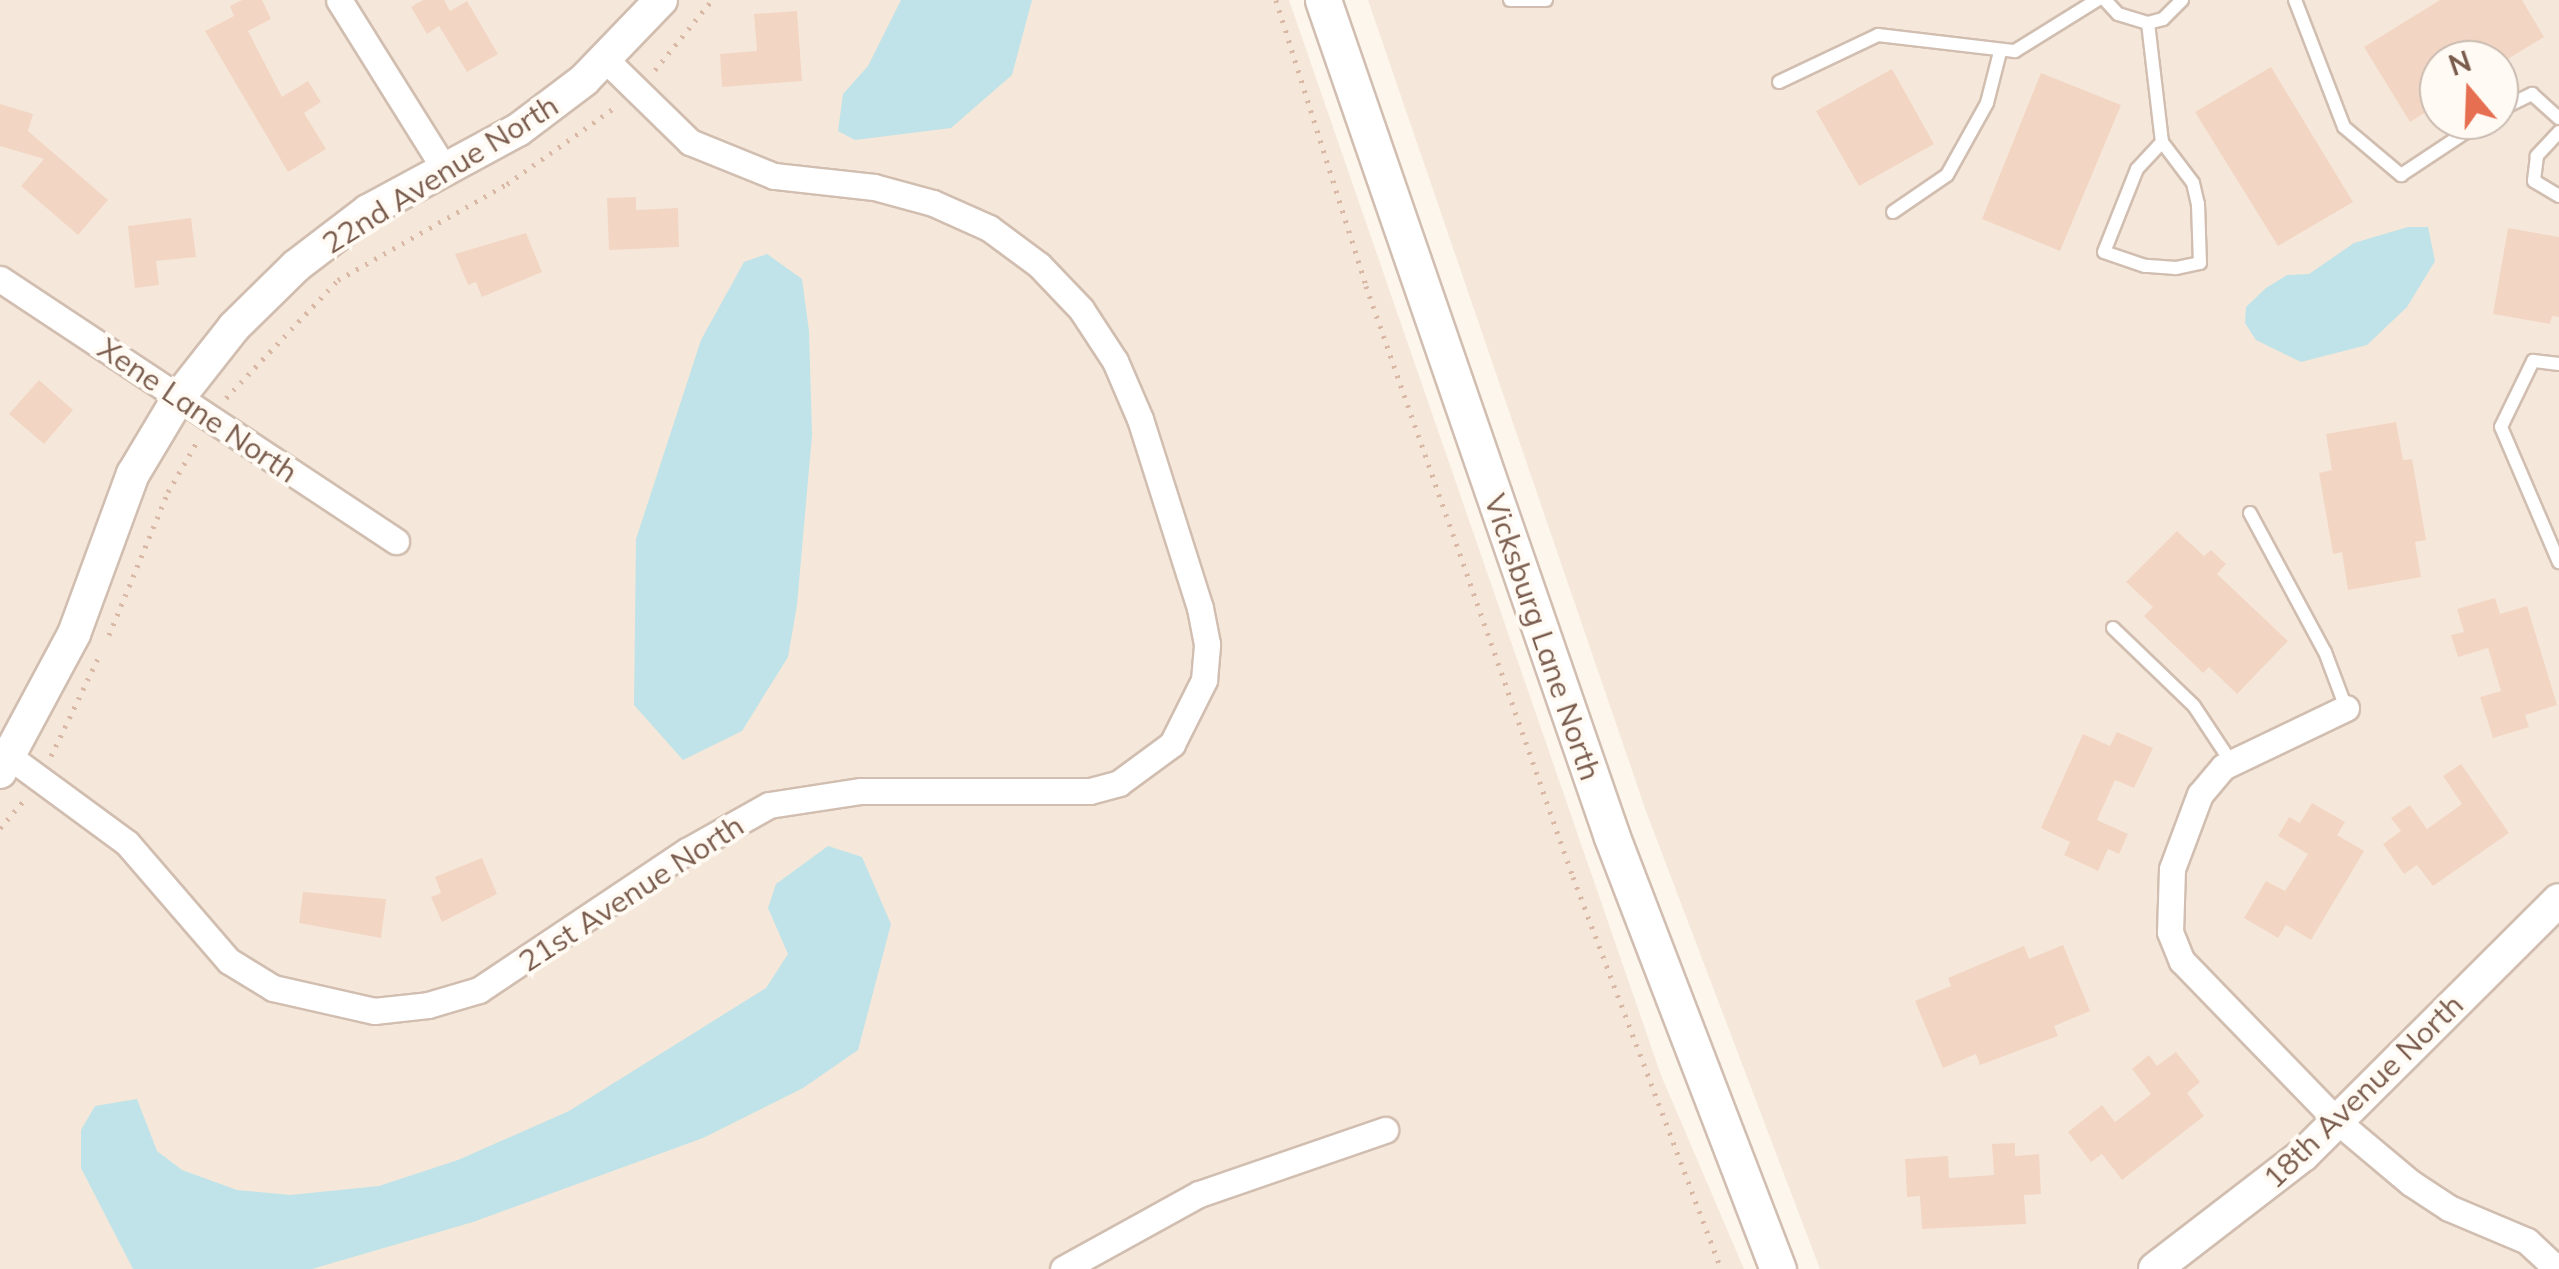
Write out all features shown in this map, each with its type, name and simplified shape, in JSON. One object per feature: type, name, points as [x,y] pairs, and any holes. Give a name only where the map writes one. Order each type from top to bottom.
[{"type":"main road","name":"Vicksburg Lane North","points":[[1323,0],[1612,837],[1778,1269]]},
{"type":"street","points":[[339,0],[444,168]]},
{"type":"street","name":"22nd Avenue North","points":[[5,764],[74,634],[133,474],[178,397],[234,327],[296,266],[368,212],[518,130],[606,61],[661,0]]},
{"type":"street","name":"21st Avenue North","points":[[5,764],[127,843],[193,927],[229,961],[273,988],[374,1011],[428,1006],[479,990],[526,964],[687,851],[770,805],[861,791],[1090,791],[1144,768],[1172,744],[1191,715],[1207,644],[1140,419],[1115,361],[1081,310],[1040,265],[989,228],[932,202],[874,187],[774,176],[732,163],[690,142],[606,61]]},
{"type":"street","name":"Xene Lane North","points":[[0,279],[396,541]]},
{"type":"street","points":[[2346,708],[2231,762],[2200,794],[2185,829],[2170,885],[2170,932],[2182,961],[2337,1121],[2411,1183],[2449,1208],[2527,1241],[2558,1269]]},
{"type":"street","name":"18th Avenue North","points":[[2155,1269],[2214,1229],[2337,1121],[2559,900]]},
{"type":"street","points":[[1063,1269],[1199,1194],[1385,1130]]},
{"type":"lane","points":[[1510,0],[1546,0]]},
{"type":"lane","points":[[1779,82],[1878,35],[2000,52],[2042,40],[2097,0]]},
{"type":"lane","points":[[2105,0],[2118,14],[2148,23],[2163,19],[2182,0]]},
{"type":"lane","points":[[2295,0],[2344,127],[2401,176],[2454,140]]},
{"type":"lane","points":[[2148,23],[2162,142],[2193,183],[2198,204],[2200,262],[2176,268],[2145,266],[2104,252],[2137,169],[2162,142]]},
{"type":"lane","points":[[1893,212],[1947,175],[1987,104],[2000,52]]},
{"type":"lane","points":[[2519,100],[2532,94],[2559,118]]},
{"type":"lane","points":[[2559,132],[2538,156],[2534,182],[2559,196]]},
{"type":"lane","points":[[2559,364],[2533,361],[2501,427],[2559,562]]},
{"type":"lane","points":[[2250,513],[2325,652],[2346,708]]},
{"type":"lane","points":[[2112,628],[2194,706],[2231,762]]},
{"type":"path","points":[[652,73],[712,0]]},
{"type":"path","points":[[1276,0],[1366,286],[1572,877],[1721,1269]]},
{"type":"path","points":[[225,398],[338,280],[507,184],[614,109]]},
{"type":"path","points":[[51,756],[196,442]]},
{"type":"path","points":[[0,828],[25,798]]},
{"type":"shaded area","points":[[0,0],[1289,0],[1661,1075],[1744,1269],[0,1269]]},
{"type":"shaded area","points":[[1368,0],[2559,0],[2559,1269],[1820,1269],[1647,814]]},
{"type":"water","points":[[901,0],[1032,0],[1012,75],[951,128],[855,140],[838,131],[843,94],[868,66]]},
{"type":"water","points":[[2408,227],[2428,227],[2435,261],[2407,307],[2367,345],[2301,362],[2256,340],[2245,323],[2246,307],[2266,288],[2287,275],[2309,274],[2354,243]]},
{"type":"water","points":[[767,254],[802,279],[809,331],[812,435],[797,605],[788,657],[742,731],[683,760],[634,705],[636,539],[701,340],[744,262]]},
{"type":"water","points":[[828,846],[862,857],[891,924],[858,1050],[803,1088],[703,1138],[473,1222],[312,1269],[133,1269],[81,1168],[81,1130],[95,1106],[137,1099],[157,1151],[182,1170],[237,1190],[290,1195],[379,1186],[458,1160],[569,1111],[766,988],[788,954],[768,908],[776,884]]},
{"type":"building","points":[[242,0],[262,0],[271,19],[248,31],[282,97],[308,81],[321,102],[304,113],[326,149],[288,172],[205,31],[234,16],[230,6]]},
{"type":"building","points":[[423,0],[444,0],[450,11],[467,1],[498,54],[467,72],[439,26],[427,34],[411,7]]},
{"type":"building","points":[[2440,0],[2522,0],[2544,37],[2519,52],[2519,40],[2419,40],[2419,116],[2410,122],[2364,47]]},
{"type":"building","points":[[797,11],[802,81],[722,87],[720,54],[757,51],[754,14]]},
{"type":"building","points":[[2271,67],[2353,202],[2278,246],[2195,112]]},
{"type":"building","points":[[1892,69],[1934,144],[1859,186],[1816,111]]},
{"type":"building","points":[[2041,73],[2121,105],[2060,251],[1982,219]]},
{"type":"building","points":[[0,104],[33,114],[28,131],[108,200],[78,235],[21,186],[44,159],[0,146]]},
{"type":"building","points":[[636,197],[636,210],[678,208],[679,247],[609,250],[607,198]]},
{"type":"building","points":[[191,218],[196,257],[156,261],[159,285],[135,288],[128,226]]},
{"type":"building","points":[[2508,228],[2559,237],[2559,317],[2552,316],[2550,324],[2493,314]]},
{"type":"building","points":[[526,233],[542,272],[482,297],[476,282],[468,285],[455,254]]},
{"type":"building","points":[[39,380],[73,410],[44,444],[9,414]]},
{"type":"building","points":[[2396,422],[2403,460],[2412,459],[2426,540],[2415,542],[2421,577],[2348,590],[2342,552],[2333,554],[2319,473],[2332,470],[2326,434]]},
{"type":"building","points":[[2177,531],[2204,556],[2211,550],[2226,564],[2217,574],[2288,641],[2237,694],[2209,667],[2203,673],[2144,616],[2153,607],[2126,582]]},
{"type":"building","points":[[2495,598],[2500,614],[2527,606],[2557,705],[2525,715],[2529,727],[2493,738],[2480,697],[2501,691],[2488,648],[2458,657],[2451,635],[2464,632],[2457,609]]},
{"type":"building","points":[[2117,732],[2153,748],[2134,788],[2115,780],[2097,820],[2128,834],[2119,854],[2108,849],[2098,871],[2064,855],[2070,842],[2041,828],[2083,734],[2110,746]]},
{"type":"building","points":[[2461,764],[2509,833],[2433,886],[2417,865],[2404,874],[2383,844],[2401,831],[2391,818],[2410,805],[2427,829],[2462,804],[2443,776]]},
{"type":"building","points":[[2312,803],[2345,822],[2337,835],[2364,851],[2311,940],[2286,925],[2278,938],[2244,918],[2266,881],[2285,891],[2308,854],[2278,836],[2289,817],[2300,823]]},
{"type":"building","points":[[482,858],[497,894],[442,922],[431,897],[441,893],[435,877]]},
{"type":"building","points":[[303,892],[386,899],[381,938],[299,923]]},
{"type":"building","points":[[2063,945],[2090,1011],[2054,1026],[2058,1036],[1980,1065],[1976,1054],[1943,1068],[1915,1001],[1951,986],[1948,978],[2024,946],[2029,959]]},
{"type":"building","points":[[2176,1052],[2200,1082],[2187,1093],[2204,1116],[2122,1180],[2102,1154],[2091,1162],[2068,1132],[2102,1105],[2115,1122],[2151,1094],[2132,1069],[2149,1055],[2157,1066]]},
{"type":"building","points":[[2015,1143],[2015,1156],[2039,1154],[2041,1194],[2024,1195],[2026,1224],[1922,1229],[1920,1196],[1907,1197],[1905,1159],[1948,1156],[1949,1178],[1994,1175],[1992,1144]]}]
